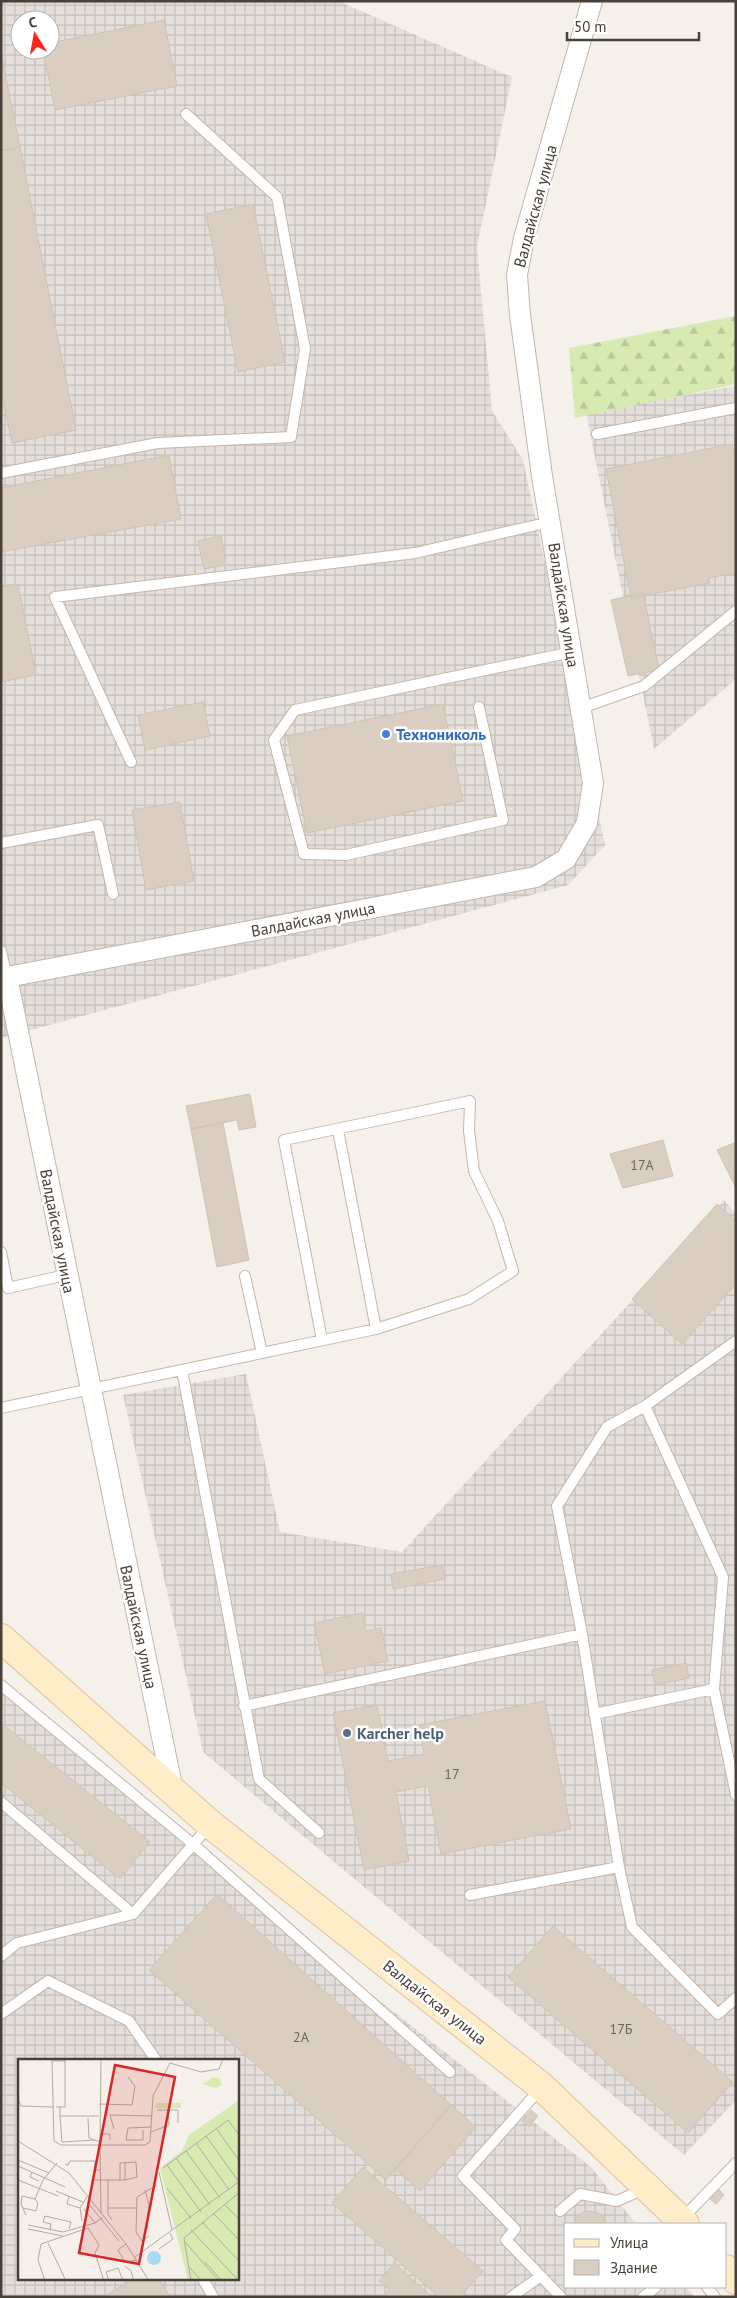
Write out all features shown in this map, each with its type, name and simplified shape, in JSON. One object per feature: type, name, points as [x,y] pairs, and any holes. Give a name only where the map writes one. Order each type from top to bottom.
[{"type":"street","name":"Валдайская улица","points":[[173,1791],[4,977],[536,877],[566,859],[587,823],[593,783],[550,522],[520,315],[517,276],[524,238],[592,1]]},
{"type":"street","name":"Валдайская улица","points":[[1,1638],[173,1791],[202,1834],[542,2087],[683,2222]]},
{"type":"street","points":[[727,2270],[736,2280]]},
{"type":"lane","points":[[1,473],[158,443],[291,437],[305,349],[278,197],[186,114]]},
{"type":"lane","points":[[597,434],[735,410]]},
{"type":"lane","points":[[131,762],[55,597],[415,553],[550,522]]},
{"type":"lane","points":[[581,708],[644,686],[736,610]]},
{"type":"lane","points":[[479,707],[503,820],[346,855],[304,854],[274,740],[295,710],[572,652]]},
{"type":"lane","points":[[1,843],[98,825],[113,894]]},
{"type":"lane","points":[[1,951],[4,977]]},
{"type":"lane","points":[[1,1408],[376,1329],[469,1299],[513,1271],[498,1221],[474,1171],[469,1131],[470,1101],[284,1140],[322,1340]]},
{"type":"lane","points":[[338,1130],[376,1329]]},
{"type":"lane","points":[[1,1252],[8,1288],[66,1275]]},
{"type":"lane","points":[[246,1276],[262,1353]]},
{"type":"lane","points":[[736,1341],[645,1406],[607,1428],[557,1506],[582,1634],[619,1867],[632,1927],[718,2014],[736,1998]]},
{"type":"lane","points":[[182,1370],[259,1779],[319,1833]]},
{"type":"lane","points":[[645,1406],[723,1577],[714,1689],[736,1795]]},
{"type":"lane","points":[[244,1706],[582,1634]]},
{"type":"lane","points":[[1,1685],[202,1834],[450,2072]]},
{"type":"lane","points":[[594,1714],[714,1689]]},
{"type":"lane","points":[[1,1802],[133,1914]]},
{"type":"lane","points":[[1,1956],[16,1943],[133,1914],[202,1834]]},
{"type":"lane","points":[[470,1895],[619,1867]]},
{"type":"lane","points":[[1,2014],[48,1981],[129,2021],[155,2059]]},
{"type":"lane","points":[[542,2087],[463,2176],[515,2228],[506,2240],[561,2297]]},
{"type":"lane","points":[[683,2222],[736,2163]]},
{"type":"lane","points":[[560,2211],[580,2194],[617,2201],[647,2187]]},
{"type":"lane","points":[[511,2297],[541,2276]]},
{"type":"lane","points":[[204,2280],[213,2297]]},
{"type":"lane","points":[[643,2297],[655,2288]]},
{"type":"shaded area","points":[[1,1],[338,1],[512,77],[477,247],[492,411],[523,460],[605,845],[568,885],[1,1038]]},
{"type":"shaded area","points":[[736,386],[736,679],[654,749],[586,413]]},
{"type":"shaded area","points":[[724,1200],[736,1214],[736,2100],[684,2155],[203,1752],[123,1395],[246,1374],[280,1532],[402,1552]]},
{"type":"shaded area","points":[[1,1681],[212,1869],[591,2167],[635,2223],[564,2223],[564,2288],[687,2288],[695,2297],[1,2297]]},
{"type":"green space","points":[[736,316],[736,384],[575,418],[569,348]]},
{"type":"building","points":[[164,20],[177,86],[55,110],[45,60],[60,60],[60,41]]},
{"type":"building","points":[[1,53],[20,147],[1,151]]},
{"type":"building","points":[[20,147],[76,430],[12,443],[1,390],[1,151]]},
{"type":"building","points":[[253,204],[285,362],[238,372],[206,214]]},
{"type":"building","points":[[732,444],[736,463],[736,579],[735,573],[709,578],[710,583],[631,598],[606,469]]},
{"type":"building","points":[[169,455],[181,519],[1,552],[1,488]]},
{"type":"building","points":[[221,536],[226,565],[204,569],[198,541]]},
{"type":"building","points":[[18,584],[36,675],[1,682],[1,587]]},
{"type":"building","points":[[643,593],[659,670],[628,676],[611,600]]},
{"type":"building","points":[[203,702],[210,736],[145,750],[138,715]]},
{"type":"building","points":[[443,704],[463,801],[307,833],[287,736]]},
{"type":"building","points":[[180,802],[194,881],[146,890],[132,810]]},
{"type":"building","points":[[250,1094],[256,1127],[239,1130],[237,1120],[191,1129],[186,1106]]},
{"type":"building","points":[[223,1123],[249,1260],[217,1267],[191,1129]]},
{"type":"building","points":[[663,1140],[673,1176],[623,1188],[610,1154]]},
{"type":"building","points":[[734,1143],[736,1146],[736,1188],[717,1150]]},
{"type":"building","points":[[717,1204],[736,1221],[736,1284],[682,1344],[632,1299]]},
{"type":"building","points":[[442,1565],[445,1579],[393,1589],[391,1574]]},
{"type":"building","points":[[362,1613],[366,1631],[381,1628],[388,1661],[325,1674],[314,1623]]},
{"type":"building","points":[[686,1663],[689,1678],[655,1685],[652,1670]]},
{"type":"building","points":[[545,1701],[571,1829],[441,1854],[428,1786],[396,1792],[409,1861],[364,1870],[333,1713],[377,1705],[388,1761],[424,1754],[419,1725]]},
{"type":"building","points":[[1,1723],[150,1842],[120,1879],[1,1783]]},
{"type":"building","points":[[217,1894],[451,2105],[386,2180],[149,1970]]},
{"type":"building","points":[[553,1926],[733,2082],[688,2133],[508,1977]]},
{"type":"building","points":[[451,2105],[476,2127],[420,2191],[395,2169]]},
{"type":"building","points":[[531,2110],[538,2116],[529,2127],[522,2121]]},
{"type":"building","points":[[363,2167],[483,2271],[460,2297],[439,2297],[332,2203]]},
{"type":"building","points":[[717,2188],[724,2195],[716,2204],[708,2197]]},
{"type":"building","points":[[586,2211],[597,2212],[603,2217],[606,2223],[574,2223],[577,2216]]},
{"type":"building","points":[[394,2263],[432,2297],[384,2297],[389,2290],[379,2281]]},
{"type":"building","points":[[130,2280],[160,2280],[170,2297],[104,2297]]},
{"type":"place","name":"Технониколь","points":[[386,734]]},
{"type":"place","name":"Karcher help","points":[[347,1733]]}]
